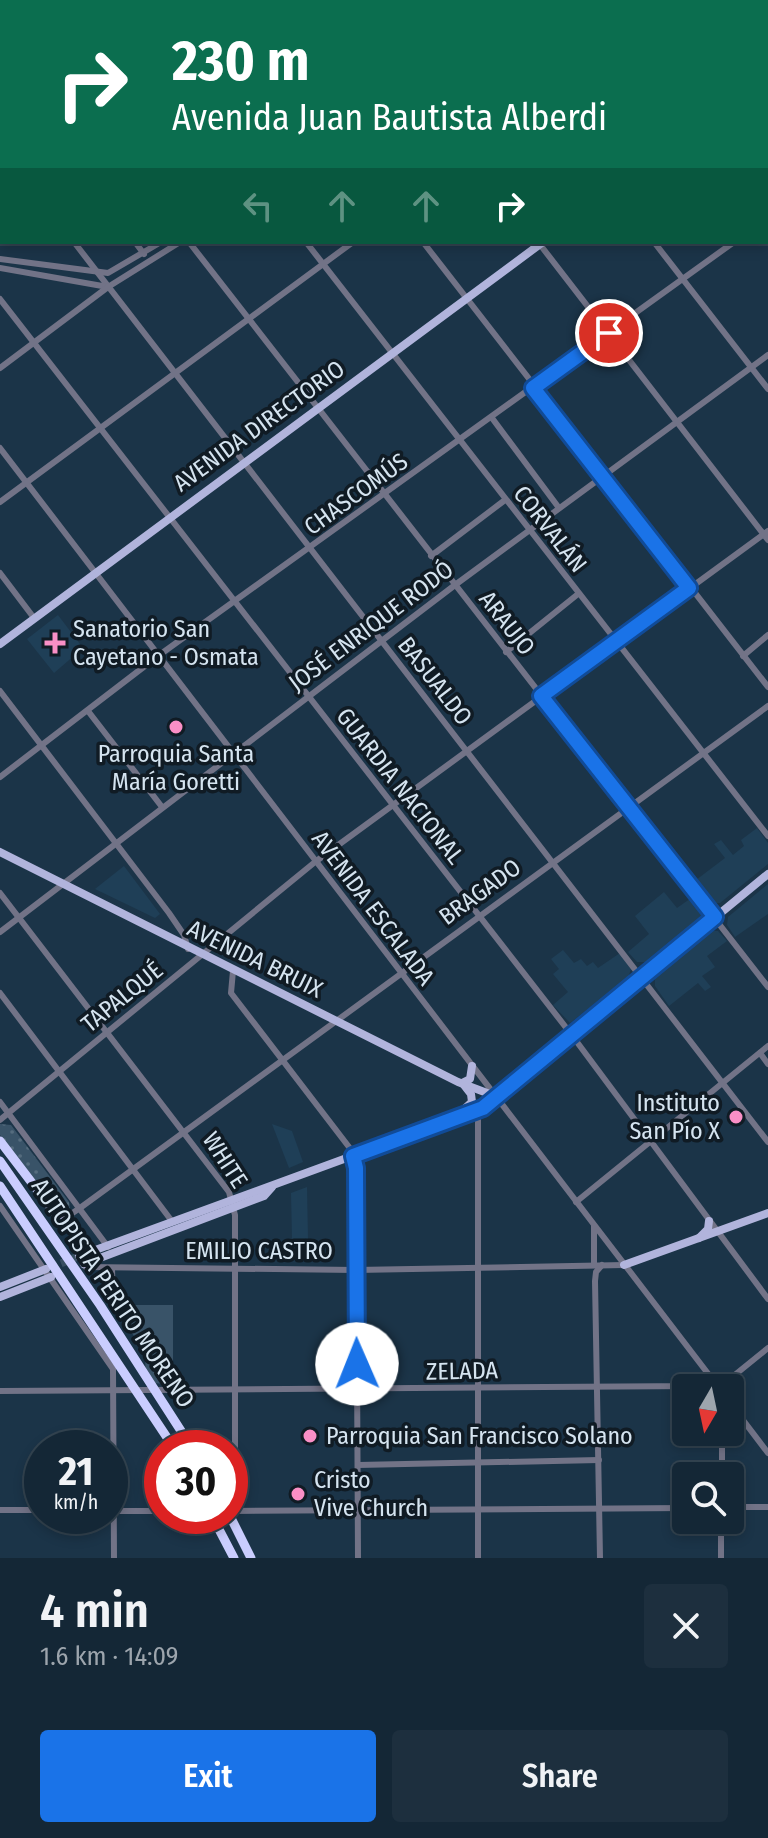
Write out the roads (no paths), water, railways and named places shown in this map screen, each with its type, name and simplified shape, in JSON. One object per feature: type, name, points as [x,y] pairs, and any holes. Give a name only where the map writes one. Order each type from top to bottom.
[{"type":"highway","points":[[0,1141],[58,1217]]},
{"type":"highway","name":"AUTOPISTA PERITO MORENO","points":[[0,1161],[100,1305],[180,1430]]},
{"type":"highway","name":"AUTOPISTA PERITO MORENO","points":[[0,1186],[162,1430]]},
{"type":"highway","points":[[221,1534],[234,1558]]},
{"type":"highway","points":[[241,1534],[251,1558]]},
{"type":"main road","name":"AVENIDA DIRECTORIO","points":[[0,644],[539,244]]},
{"type":"main road","name":"AVENIDA BRUIX","points":[[0,852],[334,1021],[461,1083],[495,1096]]},
{"type":"main road","points":[[83,1262],[171,1220],[264,1196],[272,1187],[478,1110],[768,874]]},
{"type":"main road","points":[[454,1118],[472,1102],[471,1094],[461,1083],[470,1079],[472,1066]]},
{"type":"main road","points":[[109,1250],[232,1203]]},
{"type":"main road","points":[[624,1265],[692,1243],[768,1213]]},
{"type":"main road","points":[[692,1243],[706,1232],[709,1221]]},
{"type":"main road","points":[[0,1287],[49,1273]]},
{"type":"main road","points":[[0,1297],[49,1273]]},
{"type":"street","name":"BASUALDO","points":[[76,244],[768,1142]]},
{"type":"street","points":[[136,244],[144,254]]},
{"type":"street","points":[[0,259],[97,272],[119,269],[158,244]]},
{"type":"street","points":[[0,368],[108,287],[177,244]]},
{"type":"street","name":"ARAUJO","points":[[191,244],[768,987]]},
{"type":"street","name":"CORVALÁN","points":[[307,244],[768,836]]},
{"type":"street","points":[[0,502],[350,244]]},
{"type":"street","points":[[425,244],[602,477],[768,687]]},
{"type":"street","points":[[541,244],[675,422],[766,535]]},
{"type":"street","points":[[656,244],[768,389]]},
{"type":"street","name":"CHASCOMÚS","points":[[0,777],[158,656],[731,244]]},
{"type":"street","points":[[1,269],[108,287]]},
{"type":"street","name":"GUARDIA NACIONAL","points":[[0,299],[571,1034],[768,1299]]},
{"type":"street","name":"JOSÉ ENRIQUE RODÓ","points":[[0,932],[528,530],[768,355]]},
{"type":"street","points":[[492,418],[559,508]]},
{"type":"street","name":"AVENIDA ESCALADA","points":[[0,448],[708,1374]]},
{"type":"street","points":[[431,556],[505,500]]},
{"type":"street","name":"TAPALQUÉ","points":[[0,1120],[315,862],[615,641],[766,535]]},
{"type":"street","points":[[0,573],[34,618]]},
{"type":"street","points":[[506,652],[578,594]]},
{"type":"street","points":[[743,656],[768,635]]},
{"type":"street","points":[[0,691],[184,935],[188,949]]},
{"type":"street","name":"BRAGADO","points":[[58,1217],[65,1218],[80,1208],[702,751],[768,706]]},
{"type":"street","points":[[88,711],[162,807]]},
{"type":"street","name":"WHITE","points":[[0,893],[184,1131],[232,1203],[235,1267],[233,1430]]},
{"type":"street","points":[[233,971],[231,993],[353,1156],[356,1168],[358,1558]]},
{"type":"street","points":[[0,993],[171,1220]]},
{"type":"street","points":[[576,1202],[768,1046]]},
{"type":"street","points":[[760,1053],[768,1064]]},
{"type":"street","points":[[0,1102],[109,1250]]},
{"type":"street","points":[[478,1110],[478,1558]]},
{"type":"street","points":[[0,1206],[113,1369],[113,1430]]},
{"type":"street","points":[[594,1226],[598,1264],[595,1281],[600,1558]]},
{"type":"street","name":"EMILIO CASTRO","points":[[83,1262],[112,1269],[235,1267],[356,1270],[624,1265]]},
{"type":"street","points":[[112,1269],[113,1302]]},
{"type":"street","points":[[736,1374],[768,1348]]},
{"type":"street","name":"ZELADA","points":[[0,1391],[358,1391],[672,1386]]},
{"type":"street","points":[[744,1422],[768,1453]]},
{"type":"street","points":[[358,1465],[599,1460]]},
{"type":"street","points":[[744,1507],[768,1507]]},
{"type":"street","points":[[248,1512],[672,1508]]},
{"type":"street","points":[[0,1510],[24,1510]]},
{"type":"street","points":[[113,1534],[114,1558]]},
{"type":"street","points":[[721,1534],[721,1558]]},
{"type":"tunnel","points":[[50,1268],[79,1256]]},
{"type":"place","name":"Sanatorio San Cayetano - Osmata","points":[[55,643]]},
{"type":"place","name":"Parroquia Santa María Goretti","points":[[176,727]]},
{"type":"place","name":"Instituto San Pío X","points":[[736,1117]]},
{"type":"place","name":"Parroquia San Francisco Solano","points":[[310,1436]]},
{"type":"place","name":"Cristo Vive Church","points":[[298,1494]]}]
